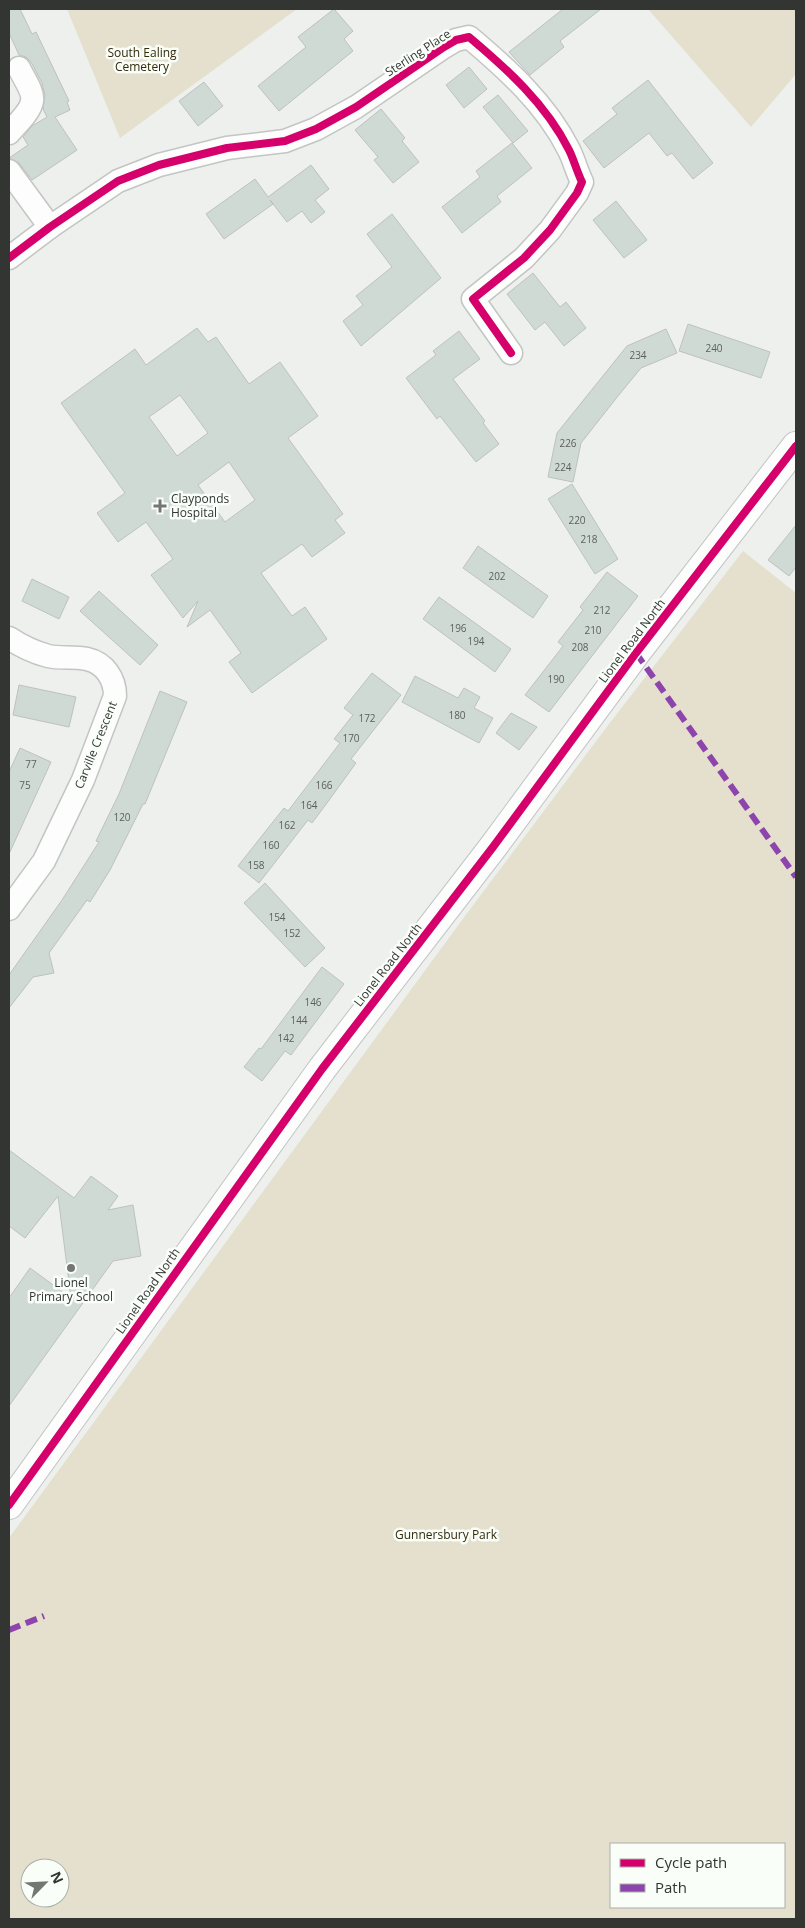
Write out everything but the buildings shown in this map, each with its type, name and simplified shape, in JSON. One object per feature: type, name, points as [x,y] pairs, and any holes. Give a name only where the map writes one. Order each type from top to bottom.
[{"type":"street","name":"Sterling Place","points":[[9,258],[50,227],[118,181],[152,168],[227,148],[285,141],[316,129],[356,107],[444,47],[456,40],[469,36],[504,66],[531,95],[556,127],[569,150],[582,182],[577,193],[566,208],[524,258],[473,299],[510,353]]},
{"type":"street","points":[[9,133],[32,102],[31,94],[19,68]]},
{"type":"street","points":[[12,181],[50,227]]},
{"type":"street","name":"Lionel Road North","points":[[9,1505],[322,1069],[502,835],[636,654],[796,446]]},
{"type":"street","name":"Carville Crescent","points":[[9,638],[24,648],[49,656],[88,659],[100,665],[115,685],[115,696],[83,780],[44,861],[9,909]]},
{"type":"green space","name":"South Ealing Cemetery","points":[[67,9],[297,9],[120,138]]},
{"type":"green space","points":[[648,9],[796,9],[796,74],[751,127]]},
{"type":"green space","name":"Gunnersbury Park","points":[[743,551],[796,593],[796,1919],[9,1919],[9,1538],[465,916],[609,724]]},
{"type":"marked path","points":[[636,653],[796,877]]},
{"type":"marked path","points":[[9,1630],[44,1616]]},
{"type":"cycle path","points":[[9,258],[50,227],[118,181],[159,165],[227,148],[285,141],[316,129],[356,107],[444,47],[456,40],[469,37],[525,88],[549,117],[569,150],[582,182],[577,193],[550,230],[524,258],[473,299],[511,353]]},
{"type":"cycle path","points":[[9,1505],[322,1069],[493,847],[636,653],[796,446]]},
{"type":"place","name":"Clayponds Hospital","points":[[160,506]]},
{"type":"place","name":"Lionel Primary School","points":[[71,1268]]}]
